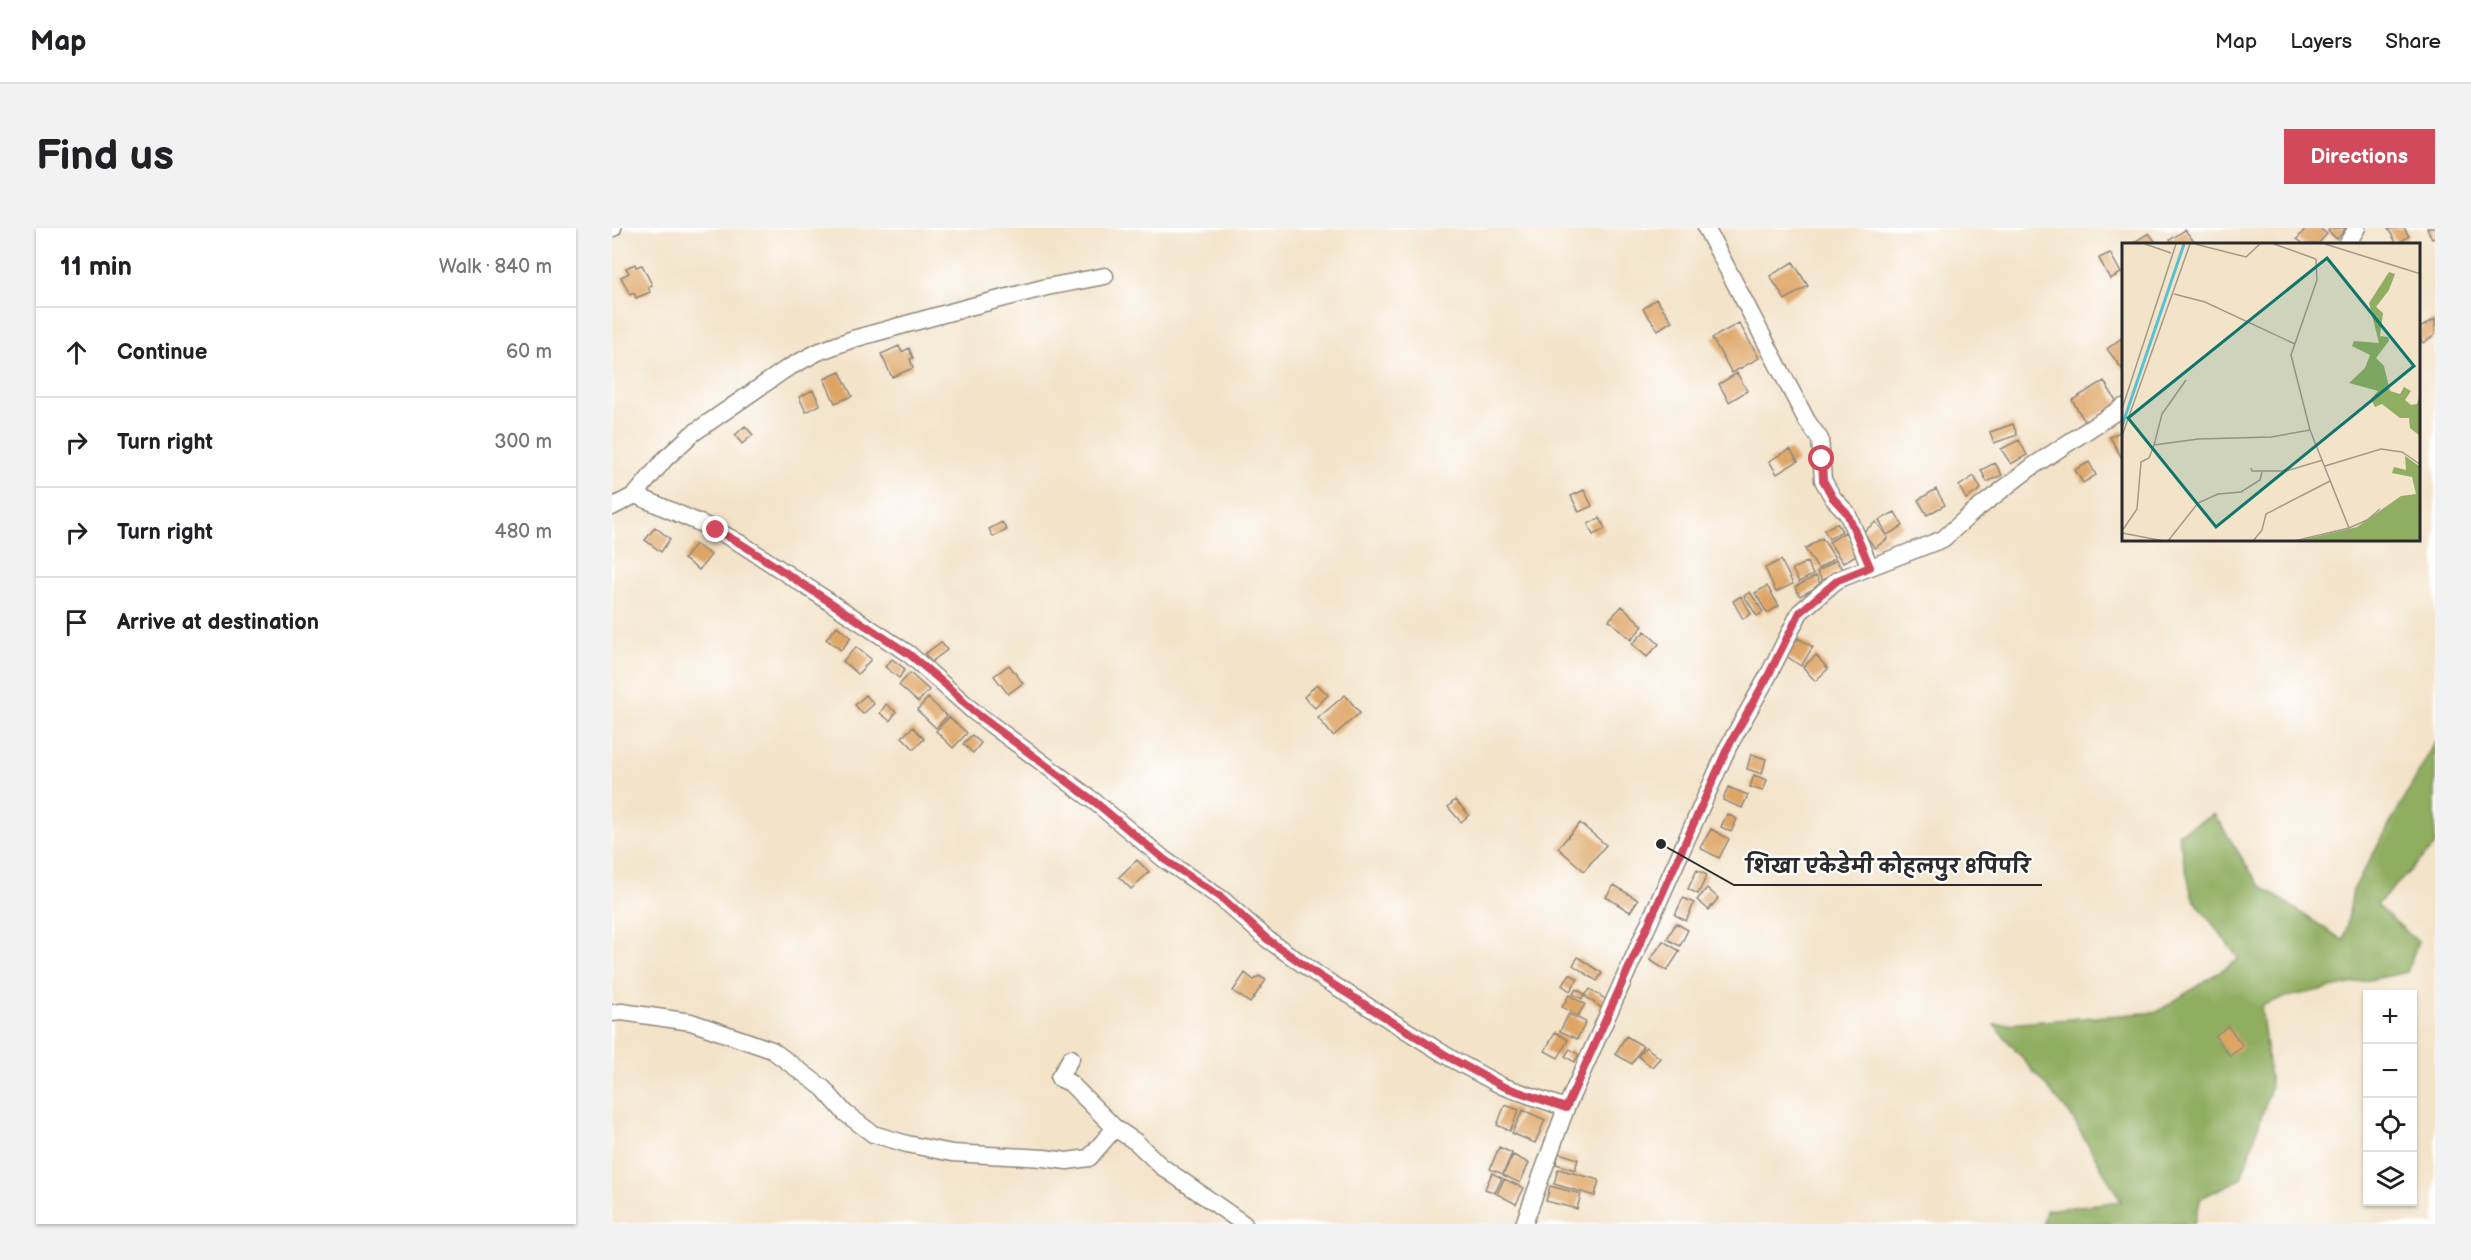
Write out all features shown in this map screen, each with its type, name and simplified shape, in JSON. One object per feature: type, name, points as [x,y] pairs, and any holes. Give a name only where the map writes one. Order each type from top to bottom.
[{"type":"street","points":[[1706,228],[1807,421],[1820,439],[1823,480],[1833,498],[1847,513],[1870,567]]},
{"type":"street","points":[[2348,243],[2357,228]]},
{"type":"street","points":[[612,507],[635,495],[665,459],[692,434],[786,369],[818,352],[853,339],[965,308],[1047,287],[1105,276]]},
{"type":"street","points":[[1524,1224],[1566,1108],[1728,747],[1768,676],[1800,612],[1838,580],[1943,539],[1972,513],[2033,466],[2122,408]]},
{"type":"street","points":[[635,495],[716,530],[743,545],[909,654],[973,711],[1095,802],[1165,860],[1222,898],[1267,939],[1321,977],[1452,1059],[1502,1086],[1566,1108]]},
{"type":"street","points":[[612,1013],[622,1012],[691,1022],[772,1050],[823,1088],[845,1113],[873,1134],[907,1144],[952,1153],[1067,1161],[1089,1158],[1115,1128]]},
{"type":"street","points":[[1071,1058],[1059,1078],[1070,1083],[1115,1128],[1136,1142],[1161,1166],[1244,1224]]},
{"type":"green space","points":[[2435,743],[2435,845],[2377,905],[2418,942],[2407,972],[2282,998],[2261,1006],[2271,1087],[2241,1179],[2201,1198],[2194,1224],[2043,1224],[2046,1210],[2121,1201],[2070,1114],[1994,1025],[2157,1012],[2239,959],[2192,897],[2178,834],[2214,814],[2259,885],[2344,941],[2353,890]]},
{"type":"building","points":[[2306,228],[2319,228],[2327,234],[2319,243],[2303,243],[2297,239]]},
{"type":"building","points":[[2330,228],[2346,228],[2337,239],[2328,231]]},
{"type":"building","points":[[2404,228],[2409,236],[2396,243],[2388,229]]},
{"type":"building","points":[[2427,228],[2435,228],[2435,238],[2432,239]]},
{"type":"building","points":[[2185,230],[2195,243],[2172,243],[2170,240]]},
{"type":"building","points":[[2149,233],[2156,243],[2133,243]]},
{"type":"building","points":[[2110,253],[2121,273],[2110,279],[2099,258]]},
{"type":"building","points":[[1793,262],[1808,286],[1785,300],[1770,276]]},
{"type":"building","points":[[635,264],[636,267],[642,265],[652,285],[648,287],[650,292],[636,298],[634,293],[630,295],[621,277],[629,273],[626,268]]},
{"type":"building","points":[[1656,299],[1672,321],[1658,330],[1643,309]]},
{"type":"building","points":[[2435,319],[2435,335],[2423,343],[2420,338],[2420,328]]},
{"type":"building","points":[[1739,323],[1759,358],[1732,373],[1712,338]]},
{"type":"building","points":[[2122,338],[2122,369],[2107,349]]},
{"type":"building","points":[[899,346],[902,352],[909,348],[913,358],[910,359],[913,368],[892,377],[881,354]]},
{"type":"building","points":[[840,372],[852,396],[835,403],[824,379]]},
{"type":"building","points":[[1737,373],[1747,391],[1729,402],[1719,384]]},
{"type":"building","points":[[2104,381],[2118,404],[2085,422],[2072,400]]},
{"type":"building","points":[[813,390],[820,405],[806,412],[799,397]]},
{"type":"building","points":[[2013,424],[2017,435],[1994,443],[1990,432]]},
{"type":"building","points":[[745,426],[753,435],[742,444],[735,435]]},
{"type":"building","points":[[2122,431],[2122,458],[2110,437]]},
{"type":"building","points":[[2019,440],[2027,455],[2011,464],[2001,449]]},
{"type":"building","points":[[1790,449],[1798,461],[1777,474],[1769,461]]},
{"type":"building","points":[[2089,462],[2096,475],[2083,483],[2075,470]]},
{"type":"building","points":[[1995,463],[2002,475],[1987,482],[1981,470]]},
{"type":"building","points":[[1974,476],[1981,489],[1966,499],[1959,486]]},
{"type":"building","points":[[1936,489],[1945,505],[1927,515],[1918,500]]},
{"type":"building","points":[[1584,490],[1592,506],[1579,512],[1571,496]]},
{"type":"building","points":[[1895,512],[1903,526],[1887,535],[1879,520]]},
{"type":"building","points":[[1600,518],[1605,529],[1593,535],[1588,524]]},
{"type":"building","points":[[1002,522],[1007,530],[993,537],[989,529]]},
{"type":"building","points":[[1876,522],[1888,538],[1875,548],[1863,532]]},
{"type":"building","points":[[1837,523],[1842,531],[1829,539],[1824,530]]},
{"type":"building","points":[[655,527],[670,539],[661,552],[645,540]]},
{"type":"building","points":[[1845,532],[1859,553],[1843,563],[1829,542]]},
{"type":"building","points":[[1822,538],[1835,558],[1818,569],[1805,549]]},
{"type":"building","points":[[695,544],[711,555],[699,570],[684,559]]},
{"type":"building","points":[[1781,560],[1793,584],[1776,592],[1765,568]]},
{"type":"building","points":[[1836,560],[1842,569],[1823,582],[1817,572]]},
{"type":"building","points":[[1807,562],[1813,575],[1799,582],[1792,569]]},
{"type":"building","points":[[1816,576],[1821,585],[1800,596],[1795,587]]},
{"type":"building","points":[[1767,586],[1779,606],[1767,613],[1755,593]]},
{"type":"building","points":[[1750,592],[1763,612],[1757,616],[1744,596]]},
{"type":"building","points":[[1741,596],[1751,614],[1743,619],[1733,601]]},
{"type":"building","points":[[1622,606],[1643,626],[1631,640],[1609,620]]},
{"type":"building","points":[[837,626],[851,638],[841,650],[826,639]]},
{"type":"building","points":[[1645,631],[1659,644],[1647,657],[1632,644]]},
{"type":"building","points":[[1798,638],[1813,647],[1801,666],[1786,656]]},
{"type":"building","points":[[941,642],[947,650],[931,662],[925,654]]},
{"type":"building","points":[[856,647],[871,659],[858,674],[843,661]]},
{"type":"building","points":[[1816,655],[1828,669],[1815,681],[1803,667]]},
{"type":"building","points":[[892,659],[905,669],[899,678],[885,667]]},
{"type":"building","points":[[1009,665],[1023,683],[1008,694],[994,676]]},
{"type":"building","points":[[910,673],[929,690],[918,702],[899,685]]},
{"type":"building","points":[[1317,684],[1328,695],[1315,708],[1304,697]]},
{"type":"building","points":[[866,695],[874,704],[863,714],[855,705]]},
{"type":"building","points":[[1345,695],[1360,713],[1333,736],[1318,718]]},
{"type":"building","points":[[928,698],[947,716],[936,728],[917,710]]},
{"type":"building","points":[[886,704],[896,712],[890,721],[880,713]]},
{"type":"building","points":[[949,717],[967,733],[953,748],[936,731]]},
{"type":"building","points":[[913,727],[924,739],[914,749],[902,737]]},
{"type":"building","points":[[972,735],[981,743],[973,753],[963,744]]},
{"type":"building","points":[[1751,754],[1766,759],[1762,774],[1747,769]]},
{"type":"building","points":[[1754,775],[1767,780],[1763,791],[1750,787]]},
{"type":"building","points":[[1728,787],[1748,795],[1742,808],[1723,800]]},
{"type":"building","points":[[1455,800],[1469,815],[1461,822],[1448,807]]},
{"type":"building","points":[[1727,814],[1737,819],[1731,832],[1721,827]]},
{"type":"building","points":[[1580,823],[1606,845],[1584,871],[1558,848]]},
{"type":"building","points":[[1711,829],[1729,839],[1719,858],[1700,848]]},
{"type":"building","points":[[1137,860],[1149,872],[1131,889],[1119,877]]},
{"type":"building","points":[[1697,870],[1707,875],[1698,894],[1688,889]]},
{"type":"building","points":[[1614,885],[1638,900],[1630,912],[1606,897]]},
{"type":"building","points":[[1707,888],[1718,898],[1709,910],[1697,900]]},
{"type":"building","points":[[1683,898],[1694,903],[1686,921],[1675,915]]},
{"type":"building","points":[[1676,923],[1688,930],[1680,946],[1667,939]]},
{"type":"building","points":[[1663,941],[1680,951],[1667,971],[1650,960]]},
{"type":"building","points":[[1578,957],[1602,973],[1597,981],[1573,965]]},
{"type":"building","points":[[1245,973],[1254,980],[1259,976],[1266,980],[1250,1003],[1233,991]]},
{"type":"building","points":[[1570,974],[1578,979],[1570,991],[1562,985]]},
{"type":"building","points":[[1576,989],[1585,994],[1582,999],[1573,994]]},
{"type":"building","points":[[1590,989],[1608,1001],[1602,1008],[1585,996]]},
{"type":"building","points":[[1569,995],[1585,1004],[1578,1016],[1562,1007]]},
{"type":"building","points":[[1569,1014],[1586,1022],[1577,1039],[1560,1031]]},
{"type":"building","points":[[2228,1026],[2243,1046],[2230,1056],[2215,1036]]},
{"type":"building","points":[[1555,1032],[1568,1040],[1558,1058],[1545,1051]]},
{"type":"building","points":[[1626,1036],[1643,1046],[1632,1064],[1615,1054]]},
{"type":"building","points":[[1646,1047],[1660,1058],[1652,1067],[1638,1056]]},
{"type":"building","points":[[1570,1049],[1579,1055],[1574,1062],[1565,1056]]},
{"type":"building","points":[[1505,1105],[1519,1110],[1510,1131],[1497,1125]]},
{"type":"building","points":[[1523,1110],[1545,1120],[1535,1143],[1512,1133]]},
{"type":"building","points":[[1499,1147],[1512,1153],[1503,1174],[1490,1169]]},
{"type":"building","points":[[1559,1153],[1578,1159],[1575,1170],[1556,1164]]},
{"type":"building","points":[[1513,1155],[1529,1163],[1520,1183],[1503,1175]]},
{"type":"building","points":[[1558,1169],[1599,1180],[1595,1196],[1554,1184]]},
{"type":"building","points":[[1492,1173],[1502,1178],[1495,1193],[1485,1189]]},
{"type":"building","points":[[1504,1179],[1524,1188],[1516,1204],[1497,1194]]},
{"type":"building","points":[[1550,1186],[1581,1194],[1577,1209],[1546,1201]]},
{"type":"place","name":"शिखा एकेडेमी कोहलपुर 8पिपरि","points":[[1661,844]]},
{"type":"route","points":[[716,530],[743,545],[909,654],[973,711],[1095,802],[1165,860],[1222,898],[1267,939],[1321,977],[1452,1059],[1502,1086],[1566,1108],[1728,747],[1768,676],[1800,612],[1838,580],[1870,567],[1847,513],[1833,498],[1823,480],[1822,459]]}]
